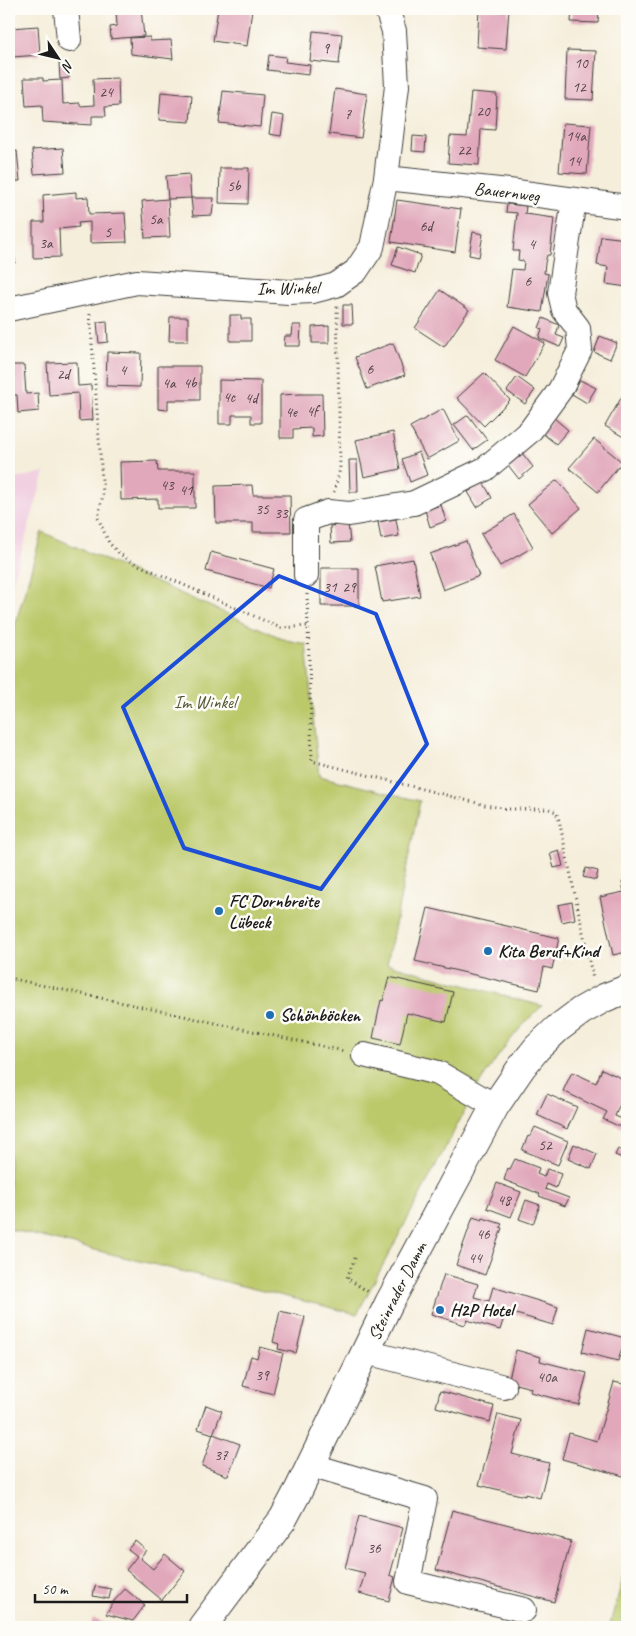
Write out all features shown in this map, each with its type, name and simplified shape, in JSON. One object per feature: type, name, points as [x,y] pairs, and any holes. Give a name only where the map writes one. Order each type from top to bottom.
[{"type":"main road","name":"Steinrader Damm","points":[[202,1627],[283,1519],[389,1303],[495,1106],[537,1048],[581,1011],[616,994]]},
{"type":"street","points":[[66,9],[69,40]]},
{"type":"street","name":"Im Winkel","points":[[9,309],[137,282],[288,292],[313,291],[336,285],[356,271],[372,247],[386,178],[397,86],[394,31],[388,9]]},
{"type":"street","name":"Bauernweg","points":[[386,178],[509,191],[627,207]]},
{"type":"street","points":[[306,575],[306,520],[328,512],[349,514],[414,503],[485,469],[530,431],[560,390],[580,350],[578,328],[564,310],[560,293],[574,200]]},
{"type":"street","points":[[364,1055],[438,1073],[495,1106]]},
{"type":"street","points":[[366,1352],[504,1387]]},
{"type":"street","points":[[310,1465],[425,1500],[408,1582],[524,1610]]},
{"type":"path","points":[[328,512],[340,469],[336,285]]},
{"type":"path","points":[[88,291],[103,494],[98,518],[109,543],[132,562],[281,628],[308,626]]},
{"type":"path","points":[[306,575],[312,761],[485,805],[508,809],[549,809],[556,812],[594,983],[616,994]]},
{"type":"path","points":[[9,978],[364,1055]]},
{"type":"path","points":[[355,1258],[347,1278],[389,1303]]},
{"type":"highlighted area","points":[[279,576],[376,614],[427,744],[321,889],[184,848],[123,707]]},
{"type":"shaded area","points":[[45,472],[9,594],[9,480]]},
{"type":"green space","name":"Schönböcken","points":[[42,532],[286,640],[306,644],[319,776],[420,801],[387,964],[542,1006],[507,1044],[478,1086],[357,1314],[9,1229],[9,646]]},
{"type":"green space","points":[[627,1566],[627,1627],[609,1627]]},
{"type":"building","points":[[141,9],[144,36],[111,39],[110,27],[117,26],[116,11]]},
{"type":"building","points":[[218,9],[252,10],[247,46],[213,41]]},
{"type":"building","points":[[479,9],[509,9],[506,49],[477,47]]},
{"type":"building","points":[[572,9],[599,9],[598,23],[571,22]]},
{"type":"building","points":[[38,26],[40,55],[12,57],[10,28]]},
{"type":"building","points":[[313,31],[342,34],[339,64],[310,61]]},
{"type":"building","points":[[150,37],[150,41],[171,40],[173,59],[131,54],[130,38]]},
{"type":"building","points":[[567,50],[596,51],[593,100],[565,99]]},
{"type":"building","points":[[269,55],[286,57],[285,62],[310,65],[309,75],[267,70]]},
{"type":"building","points":[[59,63],[68,63],[69,78],[60,79]]},
{"type":"building","points":[[24,78],[43,78],[43,81],[62,80],[63,104],[80,103],[80,106],[94,105],[93,79],[118,78],[119,106],[105,107],[106,116],[92,116],[92,125],[43,122],[42,105],[26,106]]},
{"type":"building","points":[[335,89],[367,94],[361,138],[329,134]]},
{"type":"building","points":[[223,91],[263,95],[260,127],[219,123]]},
{"type":"building","points":[[161,92],[192,95],[190,122],[159,120]]},
{"type":"building","points":[[471,92],[497,94],[495,130],[481,129],[479,165],[448,163],[450,136],[467,137]]},
{"type":"building","points":[[272,114],[284,116],[281,136],[269,134]]},
{"type":"building","points":[[563,123],[591,125],[587,174],[559,172]]},
{"type":"building","points":[[413,136],[426,137],[425,152],[412,151]]},
{"type":"building","points":[[63,148],[65,172],[34,174],[32,150]]},
{"type":"building","points":[[17,151],[20,181],[9,181],[9,152]]},
{"type":"building","points":[[220,168],[249,168],[248,204],[219,203]]},
{"type":"building","points":[[189,174],[191,198],[168,199],[166,176]]},
{"type":"building","points":[[76,192],[76,198],[88,197],[89,214],[125,213],[127,242],[90,243],[90,222],[78,223],[79,227],[59,229],[60,257],[33,258],[33,222],[44,222],[43,195]]},
{"type":"building","points":[[191,198],[214,198],[212,215],[193,216]]},
{"type":"building","points":[[168,199],[170,237],[145,238],[142,201]]},
{"type":"building","points":[[397,200],[461,209],[455,252],[391,242]]},
{"type":"building","points":[[507,204],[526,206],[525,214],[554,218],[550,255],[547,255],[545,263],[544,273],[548,274],[542,312],[507,307],[512,269],[523,270],[524,261],[518,260],[519,251],[513,251],[517,213],[506,212]]},
{"type":"building","points":[[473,232],[483,234],[479,257],[469,255]]},
{"type":"building","points":[[13,234],[15,263],[9,263],[9,235]]},
{"type":"building","points":[[601,236],[627,239],[627,287],[606,284],[608,267],[597,265]]},
{"type":"building","points":[[398,247],[421,255],[415,273],[392,265]]},
{"type":"building","points":[[440,290],[469,310],[444,347],[415,328]]},
{"type":"building","points":[[343,305],[352,305],[353,324],[343,324]]},
{"type":"building","points":[[230,315],[241,315],[241,319],[251,319],[251,341],[230,341]]},
{"type":"building","points":[[170,317],[188,317],[188,341],[169,341]]},
{"type":"building","points":[[543,318],[559,325],[556,335],[564,338],[560,347],[539,338],[542,329],[539,328]]},
{"type":"building","points":[[107,321],[108,342],[99,343],[97,322]]},
{"type":"building","points":[[293,325],[301,325],[300,346],[284,346],[285,336],[292,336]]},
{"type":"building","points":[[329,326],[329,343],[312,343],[312,327]]},
{"type":"building","points":[[514,326],[545,343],[525,377],[495,360]]},
{"type":"building","points":[[600,336],[617,343],[610,359],[594,352]]},
{"type":"building","points":[[393,343],[405,375],[367,389],[355,357]]},
{"type":"building","points":[[107,352],[141,353],[140,387],[106,386]]},
{"type":"building","points":[[77,362],[78,386],[91,385],[93,420],[79,421],[78,393],[49,395],[47,363]]},
{"type":"building","points":[[9,365],[24,365],[26,394],[38,393],[39,411],[18,413],[17,395],[9,395]]},
{"type":"building","points":[[158,366],[200,366],[200,400],[168,400],[168,410],[158,409]]},
{"type":"building","points":[[484,373],[510,400],[484,426],[457,398]]},
{"type":"building","points":[[517,377],[535,390],[525,404],[507,391]]},
{"type":"building","points":[[219,380],[261,381],[261,423],[251,423],[251,415],[232,415],[232,424],[219,424]]},
{"type":"building","points":[[580,380],[596,388],[587,403],[572,394]]},
{"type":"building","points":[[624,393],[627,395],[627,439],[605,426]]},
{"type":"building","points":[[322,394],[323,436],[312,437],[312,428],[293,429],[293,438],[280,438],[280,395]]},
{"type":"building","points":[[443,409],[459,441],[427,459],[410,427]]},
{"type":"building","points":[[468,415],[487,440],[473,450],[454,425]]},
{"type":"building","points":[[554,418],[568,430],[556,444],[542,433]]},
{"type":"building","points":[[393,432],[400,469],[364,477],[356,440]]},
{"type":"building","points":[[594,439],[622,462],[598,492],[569,468]]},
{"type":"building","points":[[419,452],[427,475],[410,482],[402,459]]},
{"type":"building","points":[[522,453],[533,467],[519,479],[508,465]]},
{"type":"building","points":[[349,460],[357,460],[358,492],[350,492]]},
{"type":"building","points":[[157,461],[158,471],[195,471],[195,508],[158,508],[158,499],[121,500],[120,462]]},
{"type":"building","points":[[557,480],[581,508],[552,533],[528,504]]},
{"type":"building","points":[[483,482],[492,498],[477,507],[468,492]]},
{"type":"building","points":[[252,485],[253,495],[290,495],[291,532],[253,532],[253,523],[216,523],[215,486]]},
{"type":"building","points":[[441,505],[446,521],[430,527],[425,510]]},
{"type":"building","points":[[514,514],[533,547],[500,566],[481,534]]},
{"type":"building","points":[[396,519],[399,536],[381,539],[378,522]]},
{"type":"building","points":[[348,524],[350,542],[331,543],[330,526]]},
{"type":"building","points":[[466,541],[479,576],[443,590],[430,554]]},
{"type":"building","points":[[211,552],[274,569],[269,588],[206,571]]},
{"type":"building","points":[[413,559],[420,596],[382,602],[375,566]]},
{"type":"building","points":[[321,568],[359,568],[359,606],[321,606]]},
{"type":"building","points":[[559,850],[563,866],[554,868],[550,853]]},
{"type":"building","points":[[586,868],[598,871],[596,880],[583,877]]},
{"type":"building","points":[[627,881],[627,952],[613,955],[600,897],[624,892],[622,882]]},
{"type":"building","points":[[572,902],[575,919],[562,922],[558,905]]},
{"type":"building","points":[[428,908],[559,938],[552,969],[544,967],[539,990],[415,961]]},
{"type":"building","points":[[389,977],[453,992],[446,1022],[407,1013],[400,1044],[373,1038],[381,1000],[383,1001]]},
{"type":"building","points":[[602,1069],[627,1081],[627,1088],[615,1116],[627,1121],[627,1130],[603,1119],[607,1112],[563,1091],[572,1072],[596,1083]]},
{"type":"building","points":[[547,1094],[577,1107],[567,1129],[537,1115]]},
{"type":"building","points":[[535,1127],[568,1141],[558,1165],[522,1150],[528,1136],[530,1137]]},
{"type":"building","points":[[574,1144],[597,1154],[591,1169],[568,1159]]},
{"type":"building","points":[[618,1149],[627,1153],[627,1160],[615,1155]]},
{"type":"building","points":[[515,1159],[539,1168],[537,1174],[544,1177],[547,1169],[561,1174],[556,1188],[547,1184],[545,1189],[569,1198],[565,1206],[504,1180],[508,1168],[510,1169]]},
{"type":"building","points":[[497,1183],[521,1192],[511,1217],[487,1208]]},
{"type":"building","points":[[526,1200],[540,1205],[533,1224],[519,1219]]},
{"type":"building","points":[[473,1217],[502,1224],[485,1275],[456,1265]]},
{"type":"building","points":[[444,1274],[478,1284],[474,1297],[489,1301],[493,1287],[558,1307],[553,1325],[506,1311],[500,1330],[467,1320],[465,1325],[431,1314]]},
{"type":"building","points":[[280,1311],[305,1317],[296,1353],[278,1349],[279,1344],[273,1342]]},
{"type":"building","points":[[588,1328],[625,1338],[618,1361],[582,1352]]},
{"type":"building","points":[[260,1347],[283,1353],[273,1394],[243,1386],[251,1356],[257,1358]]},
{"type":"building","points":[[516,1350],[541,1357],[540,1361],[587,1373],[579,1405],[530,1392],[531,1388],[508,1382]]},
{"type":"building","points":[[614,1382],[627,1385],[627,1477],[562,1459],[569,1433],[597,1441]]},
{"type":"building","points":[[440,1391],[494,1406],[490,1422],[436,1407]]},
{"type":"building","points":[[206,1405],[222,1411],[213,1434],[198,1429]]},
{"type":"building","points":[[498,1414],[521,1420],[512,1454],[549,1463],[540,1498],[479,1485]]},
{"type":"building","points":[[213,1434],[240,1444],[228,1476],[202,1466]]},
{"type":"building","points":[[452,1510],[571,1541],[554,1602],[436,1570]]},
{"type":"building","points":[[359,1516],[403,1528],[390,1575],[395,1577],[389,1601],[359,1593],[365,1573],[345,1568]]},
{"type":"building","points":[[135,1541],[146,1550],[140,1558],[153,1569],[165,1554],[185,1571],[162,1600],[126,1570],[137,1556],[128,1549]]},
{"type":"building","points":[[95,1586],[111,1589],[109,1599],[93,1596]]},
{"type":"building","points":[[125,1589],[145,1605],[133,1621],[106,1614]]},
{"type":"building","points":[[93,1619],[117,1627],[90,1627]]},
{"type":"waterway","points":[[624,1627],[627,1611]]},
{"type":"place","name":"FC Dornbreite Lübeck","points":[[219,911]]},
{"type":"place","name":"Kita Beruf+Kind","points":[[488,951]]},
{"type":"place","name":"Schönböcken","points":[[270,1015]]},
{"type":"place","name":"H2P Hotel","points":[[440,1310]]}]
